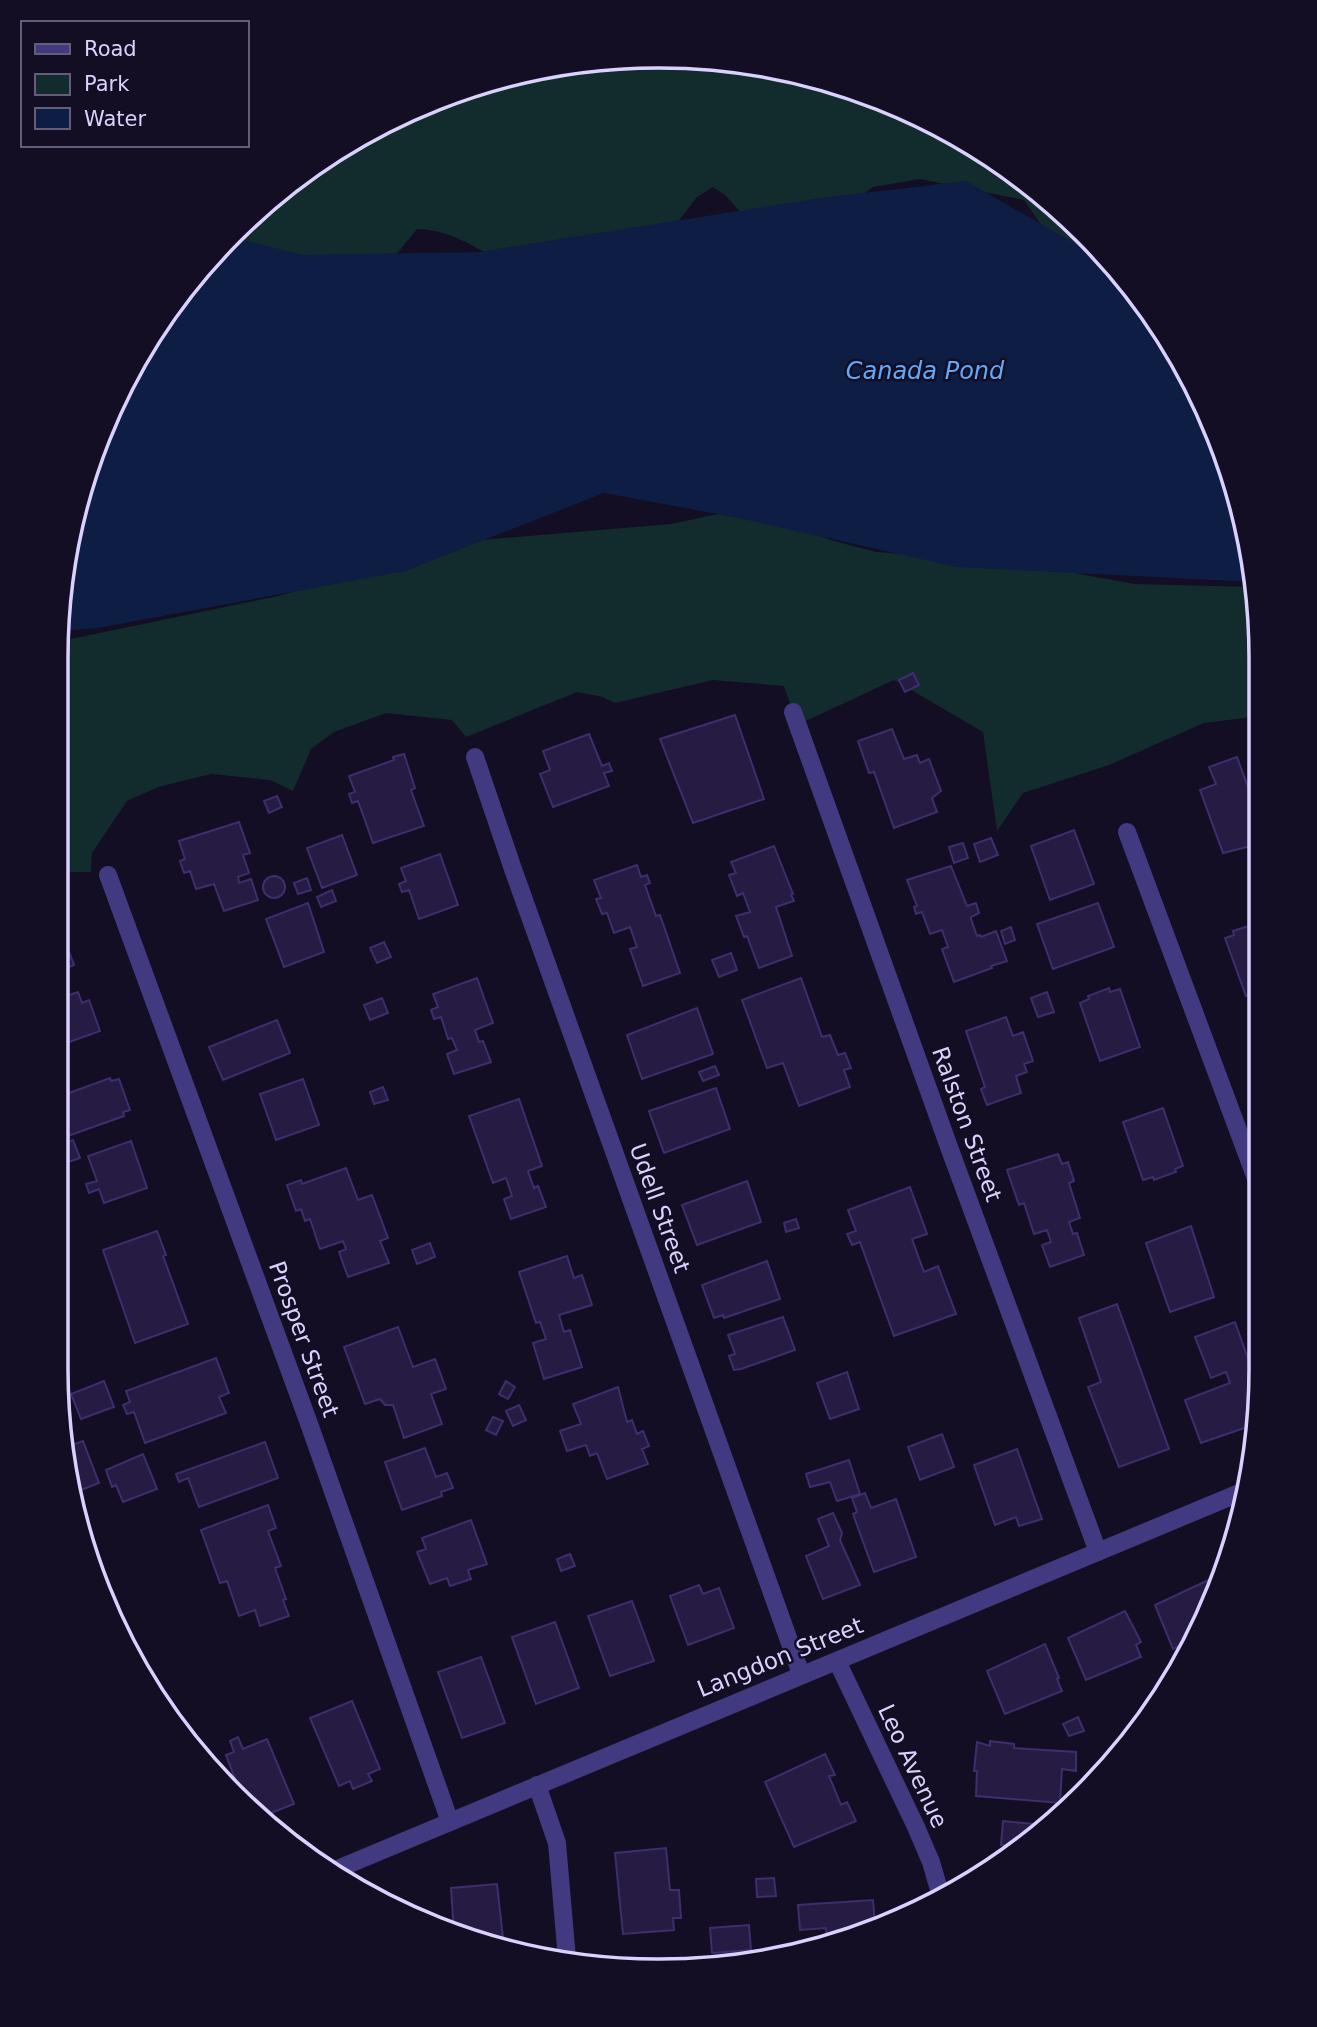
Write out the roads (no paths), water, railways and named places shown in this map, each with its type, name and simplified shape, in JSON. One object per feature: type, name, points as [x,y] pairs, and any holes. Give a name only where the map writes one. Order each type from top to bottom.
[{"type":"street","name":"Ralston Street","points":[[793,712],[1098,1552]]},
{"type":"street","name":"Udell Street","points":[[475,757],[801,1674]]},
{"type":"street","points":[[1127,832],[1249,1160]]},
{"type":"street","name":"Prosper Street","points":[[108,875],[307,1418],[450,1822]]},
{"type":"street","name":"Langdon Street","points":[[343,1867],[1235,1495]]},
{"type":"street","name":"Leo Avenue","points":[[837,1661],[921,1839],[938,1888]]},
{"type":"street","points":[[537,1785],[557,1843],[566,1951]]},
{"type":"water","name":"Canada Pond","points":[[966,181],[1082,248],[1127,299],[1170,363],[1188,397],[1204,433],[1229,506],[1244,581],[957,567],[739,518],[604,493],[405,571],[98,628],[69,630],[73,581],[88,506],[113,433],[147,363],[168,331],[190,299],[242,240],[302,255],[478,252],[828,197]]}]
